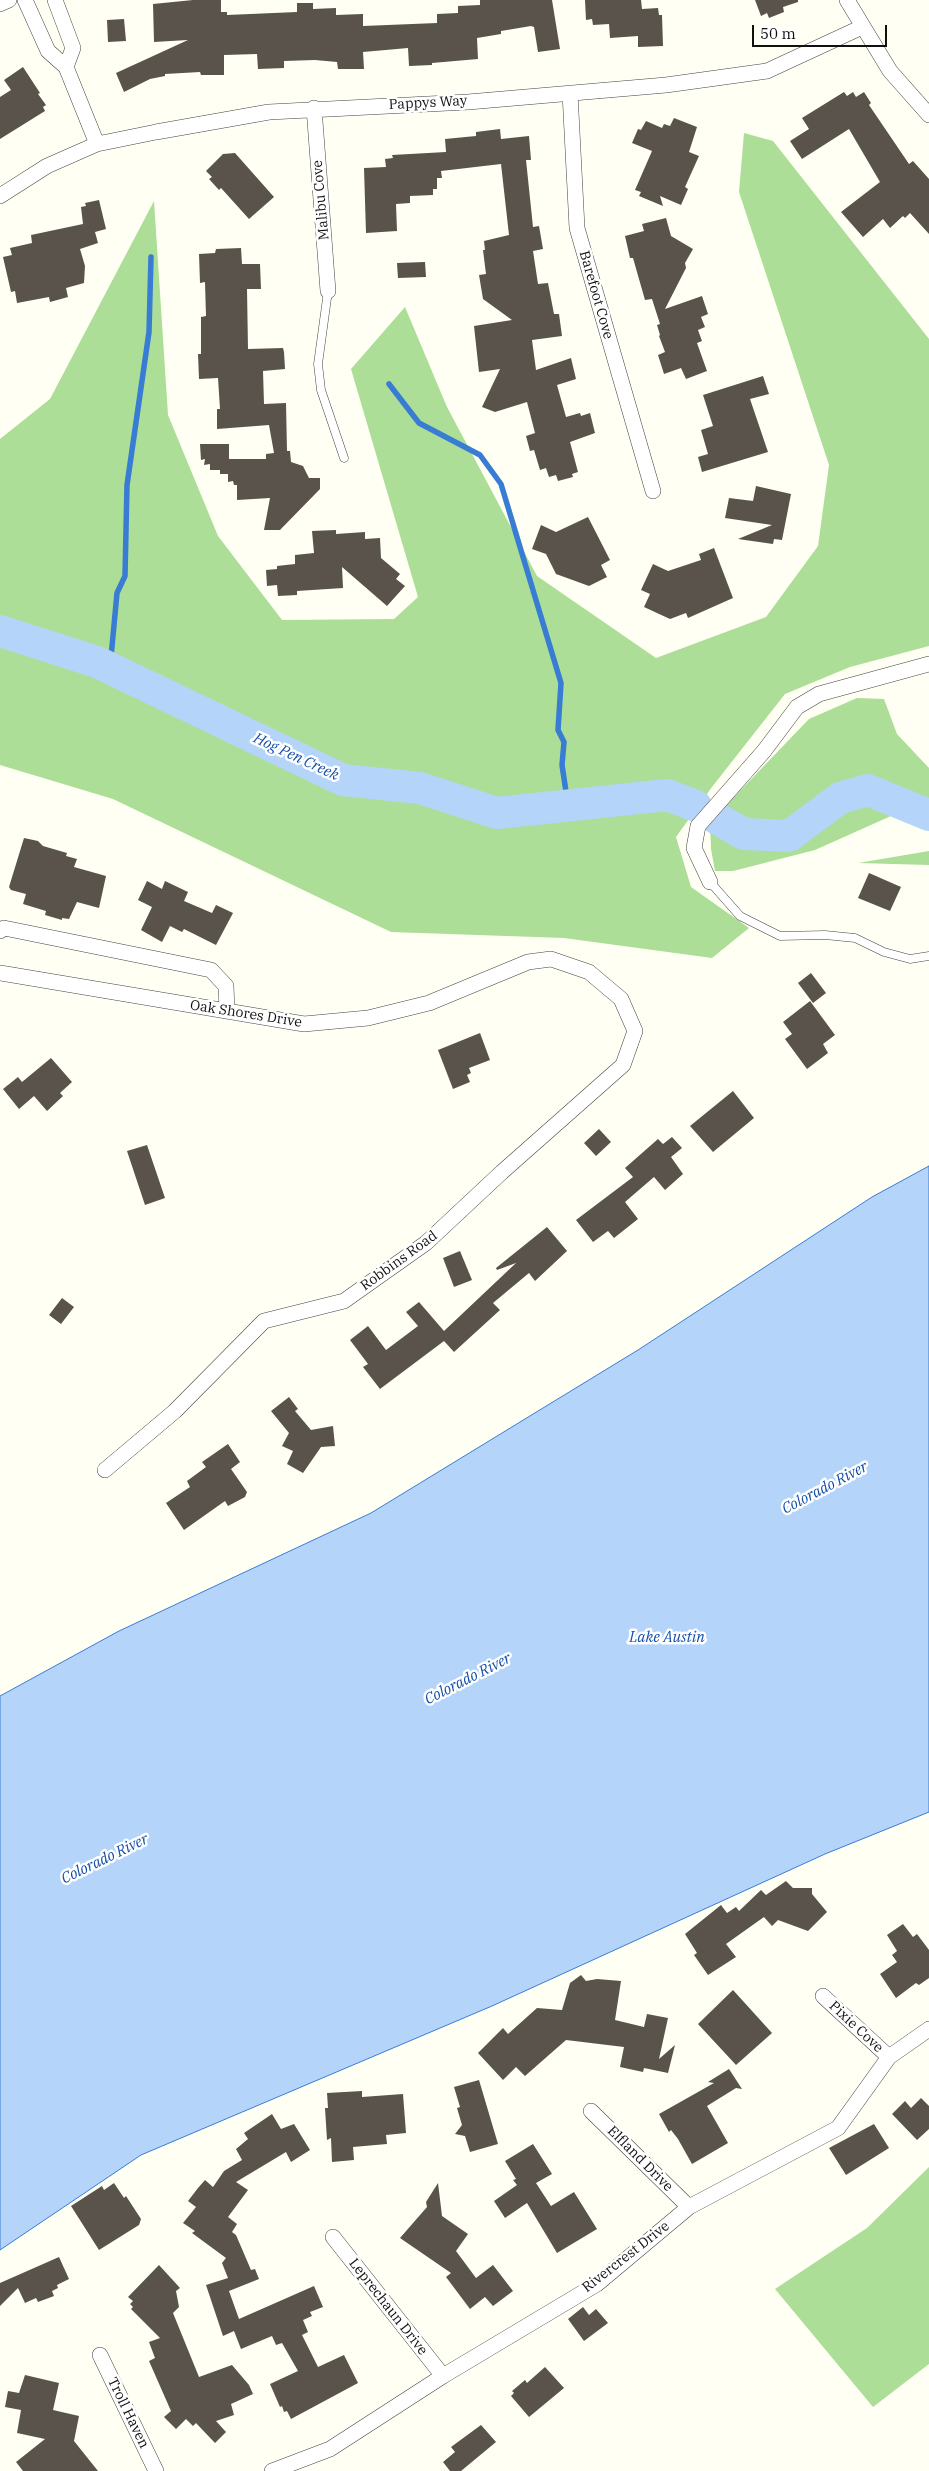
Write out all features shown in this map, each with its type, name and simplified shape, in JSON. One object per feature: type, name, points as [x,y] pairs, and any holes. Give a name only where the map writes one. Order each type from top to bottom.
[{"type":"street","points":[[0,4],[9,0]]},
{"type":"street","points":[[25,0],[48,51],[66,67],[97,144]]},
{"type":"street","points":[[55,0],[73,48],[66,67]]},
{"type":"street","points":[[847,0],[890,72],[929,115]]},
{"type":"street","name":"Pappys Way","points":[[0,196],[47,166],[97,144],[269,112],[314,108],[468,102],[666,85],[767,71],[862,27]]},
{"type":"street","name":"Barefoot Cove","points":[[570,93],[577,228],[653,491]]},
{"type":"street","name":"Malibu Cove","points":[[314,108],[328,291]]},
{"type":"street","points":[[710,882],[694,848],[698,826],[764,752],[797,707],[819,694],[929,664]]},
{"type":"street","points":[[0,931],[4,928],[211,970],[226,986],[227,1011]]},
{"type":"street","name":"Oak Shores Drive","points":[[0,973],[304,1024],[368,1018],[429,1003],[528,962],[551,959],[589,972],[621,999]]},
{"type":"street","name":"Robbins Road","points":[[105,1470],[175,1411],[264,1321],[344,1301],[426,1243],[502,1172],[623,1065],[635,1031],[621,999]]},
{"type":"street","name":"Pixie Cove","points":[[823,1996],[888,2057]]},
{"type":"street","name":"Rivercrest Drive","points":[[272,2471],[330,2449],[443,2376],[597,2284],[689,2207],[838,2128],[888,2057],[929,2029]]},
{"type":"street","name":"Elfland Drive","points":[[591,2111],[689,2207]]},
{"type":"street","name":"Leprechaun Drive","points":[[333,2237],[443,2376]]},
{"type":"street","name":"Troll Haven","points":[[100,2355],[156,2471]]},
{"type":"lane","points":[[328,291],[318,364],[321,390],[344,458]]},
{"type":"lane","points":[[710,882],[740,916],[780,936],[824,935],[855,938],[884,952],[910,959],[929,956]]},
{"type":"green space","points":[[744,133],[773,141],[929,339],[929,646],[850,667],[785,694],[712,787],[676,837],[691,887],[749,928],[712,958],[564,938],[391,932],[113,799],[0,765],[0,439],[50,399],[154,201],[168,415],[218,536],[282,620],[394,619],[418,597],[351,369],[405,307],[447,407],[537,576],[656,658],[766,617],[818,546],[829,465],[739,192]]},
{"type":"green space","points":[[857,698],[884,699],[897,734],[929,768],[929,815],[891,816],[815,850],[733,871],[715,871],[711,849],[710,822],[809,719]]},
{"type":"green space","points":[[929,851],[929,865],[858,863]]},
{"type":"green space","points":[[929,2167],[929,2364],[873,2407],[775,2289],[867,2228]]},
{"type":"water","name":"Lake Austin","points":[[929,1166],[929,1812],[825,1854],[492,2006],[141,2155],[0,2250],[0,1696],[119,1631],[371,1513],[638,1350],[872,1197]]},
{"type":"building","points":[[193,0],[221,0],[221,12],[227,12],[227,15],[297,12],[297,3],[313,3],[313,9],[336,8],[336,15],[363,14],[363,26],[437,23],[437,14],[458,13],[458,6],[480,5],[480,0],[552,0],[560,49],[538,52],[534,27],[531,26],[501,31],[501,34],[477,38],[478,59],[432,63],[432,65],[409,66],[408,48],[363,52],[364,69],[338,69],[337,62],[315,60],[284,61],[284,68],[258,69],[257,54],[224,55],[224,75],[201,75],[200,72],[165,74],[165,76],[150,79],[124,92],[116,73],[188,40],[154,42],[153,4]]},
{"type":"building","points":[[585,0],[641,0],[642,9],[658,8],[659,15],[662,15],[663,46],[638,47],[638,36],[610,38],[609,24],[593,25],[592,19],[586,20]]},
{"type":"building","points":[[755,0],[798,0],[798,2],[783,7],[784,12],[769,18],[767,13],[761,16]]},
{"type":"building","points":[[124,19],[126,41],[108,42],[107,20]]},
{"type":"building","points":[[23,67],[46,105],[43,107],[45,111],[0,139],[0,97],[11,90],[4,80]]},
{"type":"building","points":[[844,92],[847,96],[853,92],[856,97],[864,92],[871,103],[869,105],[909,164],[913,161],[929,179],[929,234],[910,213],[905,218],[903,216],[890,228],[883,219],[863,237],[841,212],[880,182],[849,129],[802,159],[790,141],[809,129],[802,118]]},
{"type":"building","points":[[674,118],[697,127],[689,152],[699,156],[685,187],[688,189],[681,205],[660,196],[663,206],[639,196],[641,192],[635,190],[652,151],[632,143],[638,129],[641,130],[646,121],[662,128],[664,124],[670,126]]},
{"type":"building","points":[[500,129],[501,139],[529,136],[531,160],[526,160],[533,227],[539,226],[543,249],[533,251],[538,284],[548,283],[554,314],[559,314],[562,336],[532,340],[536,370],[571,358],[576,379],[557,385],[566,417],[580,413],[581,416],[590,413],[595,433],[570,442],[578,472],[572,474],[573,477],[558,481],[556,475],[549,477],[546,468],[540,470],[534,450],[530,451],[526,436],[535,433],[527,402],[495,412],[482,407],[500,369],[479,372],[474,326],[512,320],[483,299],[479,275],[486,274],[483,250],[485,250],[484,241],[509,235],[501,164],[441,171],[442,178],[437,178],[437,189],[433,189],[433,195],[410,196],[410,203],[396,204],[397,231],[366,233],[364,168],[386,167],[385,159],[393,158],[392,155],[446,152],[445,139],[476,136],[476,132]]},
{"type":"building","points":[[235,153],[274,197],[249,219],[221,188],[219,190],[209,179],[212,177],[206,171],[223,154]]},
{"type":"building","points":[[99,200],[106,229],[95,232],[98,243],[80,249],[85,266],[84,283],[66,288],[68,297],[50,302],[49,297],[17,303],[15,291],[11,292],[3,257],[12,255],[10,248],[32,243],[31,235],[83,224],[81,207],[86,206],[85,203]]},
{"type":"building","points":[[666,218],[671,236],[693,249],[685,263],[686,268],[665,309],[702,296],[708,314],[701,317],[705,327],[698,330],[702,341],[697,343],[707,371],[686,379],[681,368],[664,374],[658,355],[665,352],[657,325],[660,324],[652,299],[645,300],[633,258],[630,258],[625,236],[644,231],[642,224]]},
{"type":"building","points":[[241,248],[242,264],[260,264],[261,289],[247,289],[248,349],[283,348],[284,352],[285,369],[263,371],[264,404],[286,403],[287,451],[290,451],[291,462],[303,466],[309,478],[320,478],[320,489],[280,530],[264,530],[270,498],[237,500],[237,485],[234,485],[233,481],[228,482],[228,474],[220,474],[220,470],[210,470],[210,464],[204,465],[205,459],[201,460],[200,444],[229,444],[229,459],[266,459],[266,454],[274,453],[269,425],[217,429],[217,409],[220,409],[218,378],[199,379],[198,354],[201,354],[201,317],[206,316],[205,282],[200,283],[199,254],[215,253],[216,249]]},
{"type":"building","points":[[425,262],[426,277],[398,278],[397,263]]},
{"type":"building","points":[[763,376],[769,394],[750,399],[768,452],[702,472],[698,457],[708,454],[701,430],[713,426],[703,395]]},
{"type":"building","points":[[756,486],[791,494],[782,540],[774,539],[773,544],[738,539],[772,525],[725,518],[729,498],[753,501]]},
{"type":"building","points":[[588,517],[610,560],[601,565],[607,577],[589,586],[556,574],[546,554],[532,549],[541,525],[556,532]]},
{"type":"building","points":[[336,530],[336,534],[365,532],[365,539],[380,538],[381,558],[400,574],[396,579],[405,586],[387,606],[342,567],[343,588],[297,591],[297,595],[278,596],[277,585],[267,586],[266,570],[277,569],[277,566],[295,564],[295,555],[314,553],[312,531]]},
{"type":"building","points":[[714,548],[733,598],[688,618],[686,613],[670,619],[644,607],[650,594],[641,590],[653,564],[668,571],[701,560],[699,554]]},
{"type":"building","points":[[24,838],[38,841],[43,846],[67,853],[66,856],[77,859],[74,867],[106,876],[99,908],[77,902],[69,919],[62,918],[62,920],[45,915],[46,911],[23,904],[26,894],[11,890],[9,887]]},
{"type":"building","points":[[869,873],[901,887],[890,911],[858,898]]},
{"type":"building","points":[[147,881],[162,889],[165,881],[188,892],[184,901],[212,913],[216,905],[233,913],[216,945],[184,929],[182,932],[170,926],[162,942],[141,930],[152,907],[138,900]]},
{"type":"building","points":[[811,973],[826,993],[813,1003],[798,983]]},
{"type":"building","points":[[810,1001],[835,1035],[823,1044],[828,1053],[807,1069],[785,1039],[792,1034],[783,1022]]},
{"type":"building","points":[[480,1033],[490,1060],[469,1068],[471,1073],[467,1075],[470,1082],[453,1089],[438,1050]]},
{"type":"building","points":[[51,1058],[72,1082],[60,1093],[63,1096],[47,1111],[34,1096],[19,1109],[3,1089],[18,1077],[22,1082]]},
{"type":"building","points":[[733,1091],[754,1118],[713,1152],[690,1126]]},
{"type":"building","points":[[599,1129],[611,1142],[596,1156],[584,1143]]},
{"type":"building","points":[[672,1137],[682,1148],[671,1157],[683,1174],[665,1190],[654,1177],[625,1202],[638,1219],[614,1238],[608,1231],[593,1242],[576,1220],[633,1177],[625,1168],[658,1139],[663,1144]]},
{"type":"building","points":[[147,1145],[165,1198],[145,1205],[127,1151]]},
{"type":"building","points":[[547,1227],[567,1251],[535,1281],[529,1273],[493,1303],[500,1310],[454,1352],[444,1341],[380,1389],[363,1367],[368,1364],[350,1340],[368,1326],[386,1350],[418,1326],[406,1312],[419,1302],[444,1331],[516,1263],[497,1270],[496,1268]]},
{"type":"building","points":[[460,1251],[472,1280],[454,1287],[443,1258]]},
{"type":"building","points":[[62,1298],[74,1307],[61,1324],[49,1315]]},
{"type":"building","points":[[289,1397],[298,1409],[295,1411],[311,1430],[333,1426],[335,1446],[321,1447],[303,1473],[287,1464],[293,1451],[282,1446],[289,1433],[271,1411]]},
{"type":"building","points":[[228,1444],[240,1462],[231,1469],[247,1492],[245,1497],[228,1506],[225,1501],[184,1530],[166,1503],[190,1487],[187,1481],[206,1467],[202,1462]]},
{"type":"building","points":[[786,1881],[793,1888],[812,1888],[812,1894],[827,1912],[808,1931],[778,1920],[772,1926],[764,1917],[726,1944],[736,1957],[708,1975],[694,1955],[697,1953],[685,1934],[721,1905],[727,1913],[736,1907],[739,1911],[761,1890],[766,1895]]},
{"type":"building","points":[[903,1924],[913,1937],[917,1934],[929,1950],[929,1978],[919,1985],[916,1983],[896,1998],[880,1974],[897,1962],[892,1955],[897,1951],[887,1935]]},
{"type":"building","points":[[581,1975],[586,1981],[597,1979],[621,1981],[615,2020],[644,2027],[647,2014],[668,2018],[659,2059],[675,2045],[668,2073],[644,2068],[643,2072],[620,2067],[624,2047],[566,2040],[525,2076],[516,2067],[503,2080],[478,2053],[503,2028],[508,2034],[537,2008],[562,2010],[570,1983]]},
{"type":"building","points":[[733,1990],[772,2033],[736,2065],[698,2024]]},
{"type":"building","points":[[729,2069],[742,2089],[736,2088],[707,2106],[728,2143],[692,2164],[678,2139],[671,2130],[669,2132],[659,2114],[714,2083],[708,2082]]},
{"type":"building","points":[[479,2080],[498,2144],[470,2152],[465,2136],[455,2134],[462,2125],[457,2108],[460,2107],[454,2087]]},
{"type":"building","points":[[362,2091],[362,2097],[403,2094],[406,2133],[386,2135],[387,2144],[353,2147],[354,2160],[332,2162],[331,2138],[327,2140],[325,2108],[328,2108],[327,2093]]},
{"type":"building","points":[[921,2098],[929,2106],[929,2129],[917,2140],[892,2114],[905,2101],[911,2108]]},
{"type":"building","points":[[272,2114],[281,2129],[294,2124],[310,2150],[291,2162],[286,2152],[236,2182],[248,2190],[228,2217],[237,2224],[232,2232],[236,2235],[251,2270],[255,2269],[259,2279],[229,2291],[239,2319],[314,2286],[323,2307],[310,2312],[312,2316],[303,2320],[308,2332],[302,2335],[318,2367],[344,2355],[358,2383],[291,2419],[287,2411],[284,2412],[282,2406],[280,2407],[270,2384],[298,2371],[282,2343],[276,2345],[272,2336],[241,2349],[234,2331],[223,2336],[206,2285],[228,2278],[222,2263],[226,2258],[192,2233],[195,2231],[183,2223],[196,2207],[188,2201],[198,2188],[205,2180],[213,2187],[224,2171],[242,2160],[236,2149],[248,2139],[244,2133]]},
{"type":"building","points":[[874,2124],[889,2148],[846,2175],[829,2148]]},
{"type":"building","points":[[533,2144],[552,2174],[536,2183],[551,2206],[574,2192],[597,2229],[557,2253],[527,2203],[505,2218],[494,2201],[517,2185],[513,2180],[516,2179],[505,2161]]},
{"type":"building","points":[[114,2183],[124,2198],[126,2196],[141,2219],[139,2225],[99,2250],[71,2206],[102,2186],[104,2190]]},
{"type":"building","points":[[438,2183],[442,2216],[468,2234],[456,2251],[476,2278],[493,2265],[513,2291],[493,2306],[485,2297],[470,2309],[446,2277],[451,2273],[400,2238],[427,2207],[426,2202]]},
{"type":"building","points":[[59,2257],[69,2279],[57,2285],[58,2288],[52,2291],[54,2296],[38,2302],[36,2298],[25,2303],[18,2288],[0,2306],[0,2283]]},
{"type":"building","points":[[159,2265],[180,2288],[176,2291],[179,2307],[173,2313],[199,2377],[232,2365],[249,2385],[253,2394],[231,2404],[234,2415],[216,2421],[226,2432],[215,2443],[196,2423],[193,2426],[186,2419],[176,2429],[164,2417],[171,2411],[149,2361],[155,2358],[149,2342],[160,2338],[131,2309],[133,2307],[130,2304],[133,2301],[128,2297]]},
{"type":"building","points":[[583,2307],[589,2315],[596,2309],[608,2323],[584,2341],[568,2319]]},
{"type":"building","points":[[545,2367],[564,2388],[529,2417],[511,2396],[514,2393],[512,2391],[525,2380],[527,2383]]},
{"type":"building","points":[[25,2375],[59,2383],[53,2410],[79,2416],[74,2441],[98,2471],[23,2471],[16,2462],[45,2439],[17,2433],[21,2410],[5,2407],[8,2391],[19,2393]]},
{"type":"building","points":[[481,2425],[496,2442],[461,2471],[450,2471],[443,2462],[455,2452],[451,2447]]},
{"type":"waterway","points":[[110,668],[117,593],[125,576],[127,485],[149,332],[151,257]]},
{"type":"waterway","points":[[389,384],[419,423],[480,455],[501,484],[561,683],[558,730],[564,742],[562,765],[568,805]]},
{"type":"waterway","name":"Hog Pen Creek","points":[[0,631],[97,662],[343,780],[420,788],[497,813],[667,795],[696,806]]},
{"type":"waterway","name":"Hog Pen Creek","points":[[716,818],[744,834],[789,836],[840,798],[868,790],[929,815]]},
{"type":"water label","name":"Colorado River","points":[[825,1488]]},
{"type":"water label","name":"Colorado River","points":[[468,1679]]},
{"type":"water label","name":"Colorado River","points":[[105,1859]]}]
